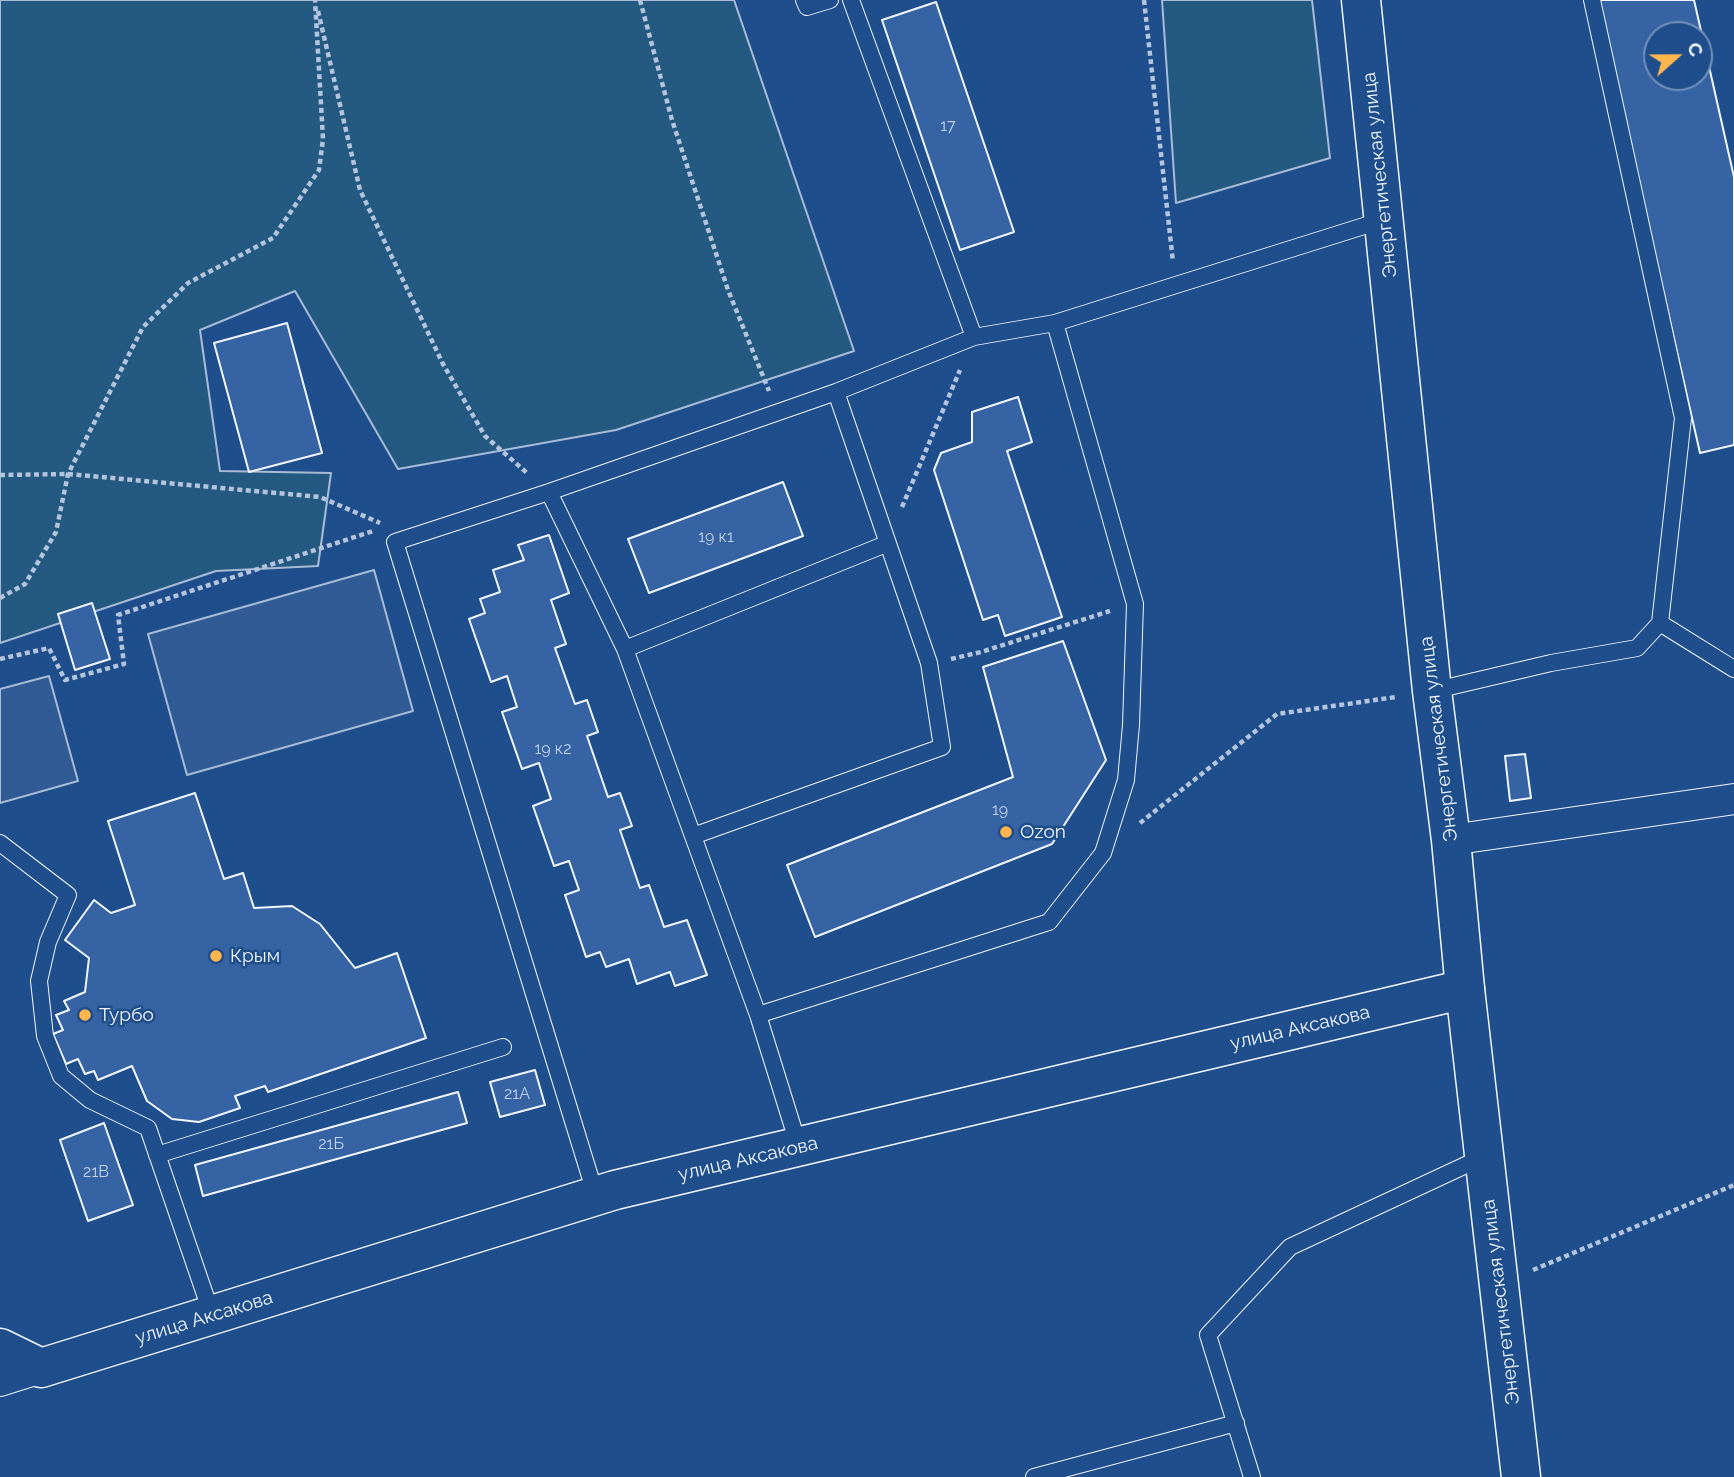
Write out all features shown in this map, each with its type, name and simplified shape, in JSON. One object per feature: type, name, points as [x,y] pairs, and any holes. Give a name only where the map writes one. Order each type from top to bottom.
[{"type":"main road","name":"Энергетическая улица","points":[[1361,0],[1432,691],[1451,840],[1483,1157],[1521,1477]]},
{"type":"main road","name":"улица Аксакова","points":[[41,1368],[596,1196],[1465,989]]},
{"type":"main road","points":[[0,1348],[41,1368]]},
{"type":"street","points":[[1451,840],[1734,799]]},
{"type":"street","name":"улица Аксакова","points":[[0,1381],[41,1368]]},
{"type":"lane","points":[[804,0],[807,7],[830,0]]},
{"type":"lane","points":[[851,0],[974,337]]},
{"type":"lane","points":[[1432,691],[1551,663],[1637,648],[1660,624],[1683,418],[1592,0]]},
{"type":"lane","points":[[596,1196],[395,542],[549,492],[836,391],[974,337],[1055,323],[1176,283],[1385,220]]},
{"type":"lane","points":[[758,1015],[1049,922],[1103,853],[1126,780],[1131,725],[1135,604],[1055,323]]},
{"type":"lane","points":[[693,836],[942,747],[929,663],[886,544],[836,391]]},
{"type":"lane","points":[[549,492],[625,649],[758,1015],[799,1147]]},
{"type":"lane","points":[[625,649],[886,544]]},
{"type":"lane","points":[[1660,624],[1734,669]]},
{"type":"lane","points":[[0,843],[68,895],[48,942],[39,981],[46,1036],[61,1076],[90,1100],[148,1128],[212,1315]]},
{"type":"lane","points":[[157,1155],[503,1047]]},
{"type":"lane","points":[[1252,1477],[1208,1335],[1290,1247],[1483,1157]]},
{"type":"lane","points":[[1034,1477],[1236,1423]]},
{"type":"path","points":[[0,598],[25,583],[56,532],[68,474],[143,327],[188,283],[272,238],[319,170],[323,139],[315,0],[360,190],[437,351],[485,436],[549,492]]},
{"type":"path","points":[[639,0],[671,120],[729,290],[777,411]]},
{"type":"path","points":[[1144,0],[1176,283]]},
{"type":"path","points":[[886,544],[974,337]]},
{"type":"path","points":[[0,475],[68,474],[320,497],[387,526],[118,615],[124,664],[65,680],[49,648],[0,659]]},
{"type":"path","points":[[981,652],[1135,604]]},
{"type":"path","points":[[1103,853],[1277,714],[1432,691]]},
{"type":"path","points":[[1500,1284],[1734,1185]]},
{"type":"shaded area","points":[[0,0],[734,0],[854,351],[616,430],[398,469],[295,291],[200,330],[220,471],[331,473],[318,566],[216,571],[0,643]]},
{"type":"shaded area","points":[[1162,0],[1312,0],[1330,158],[1176,203]]},
{"type":"shaded area","points":[[374,570],[413,711],[187,775],[148,634]]},
{"type":"shaded area","points":[[49,676],[78,781],[0,803],[0,689]]},
{"type":"building","points":[[1597,0],[1694,0],[1699,21],[1643,21],[1643,91],[1713,91],[1713,84],[1734,177],[1734,445],[1700,453]]},
{"type":"building","points":[[936,2],[1014,232],[960,250],[882,20]]},
{"type":"building","points":[[287,323],[322,453],[249,472],[214,343]]},
{"type":"building","points":[[1018,397],[1032,442],[1007,451],[1062,617],[1005,636],[998,615],[983,620],[934,470],[941,453],[972,442],[972,412]]},
{"type":"building","points":[[783,482],[803,536],[649,593],[628,539]]},
{"type":"building","points":[[549,535],[569,593],[551,600],[566,644],[555,648],[575,704],[587,700],[598,732],[587,736],[608,797],[620,793],[632,826],[620,830],[640,888],[649,885],[664,927],[687,920],[707,975],[675,986],[670,972],[637,984],[629,959],[606,967],[600,952],[586,957],[565,895],[579,890],[569,861],[554,866],[533,806],[551,799],[539,763],[522,769],[502,712],[517,707],[507,676],[491,682],[469,619],[485,613],[480,599],[500,592],[493,570],[524,560],[518,545]]},
{"type":"building","points":[[92,603],[110,659],[75,670],[58,614]]},
{"type":"building","points":[[1063,641],[1106,760],[1052,844],[815,937],[787,865],[1013,777],[983,667]]},
{"type":"building","points":[[1525,754],[1531,798],[1510,801],[1505,756]]},
{"type":"building","name":"Крым","points":[[195,793],[224,879],[243,873],[254,908],[292,906],[320,924],[355,968],[397,953],[426,1038],[268,1092],[265,1086],[235,1096],[240,1108],[199,1122],[172,1119],[147,1101],[132,1066],[98,1080],[94,1071],[85,1074],[78,1059],[66,1064],[53,1034],[63,1030],[56,1015],[69,1010],[64,1001],[85,992],[89,958],[65,940],[94,900],[111,913],[135,905],[108,821]]},
{"type":"building","points":[[535,1070],[545,1105],[500,1117],[490,1082]]},
{"type":"building","points":[[458,1092],[467,1123],[203,1196],[195,1165]]},
{"type":"building","points":[[104,1123],[133,1205],[88,1221],[60,1140]]},
{"type":"place","name":"Ozon","points":[[1006,832]]},
{"type":"place","name":"Крым","points":[[216,956]]},
{"type":"place","name":"Турбо","points":[[85,1015]]}]
